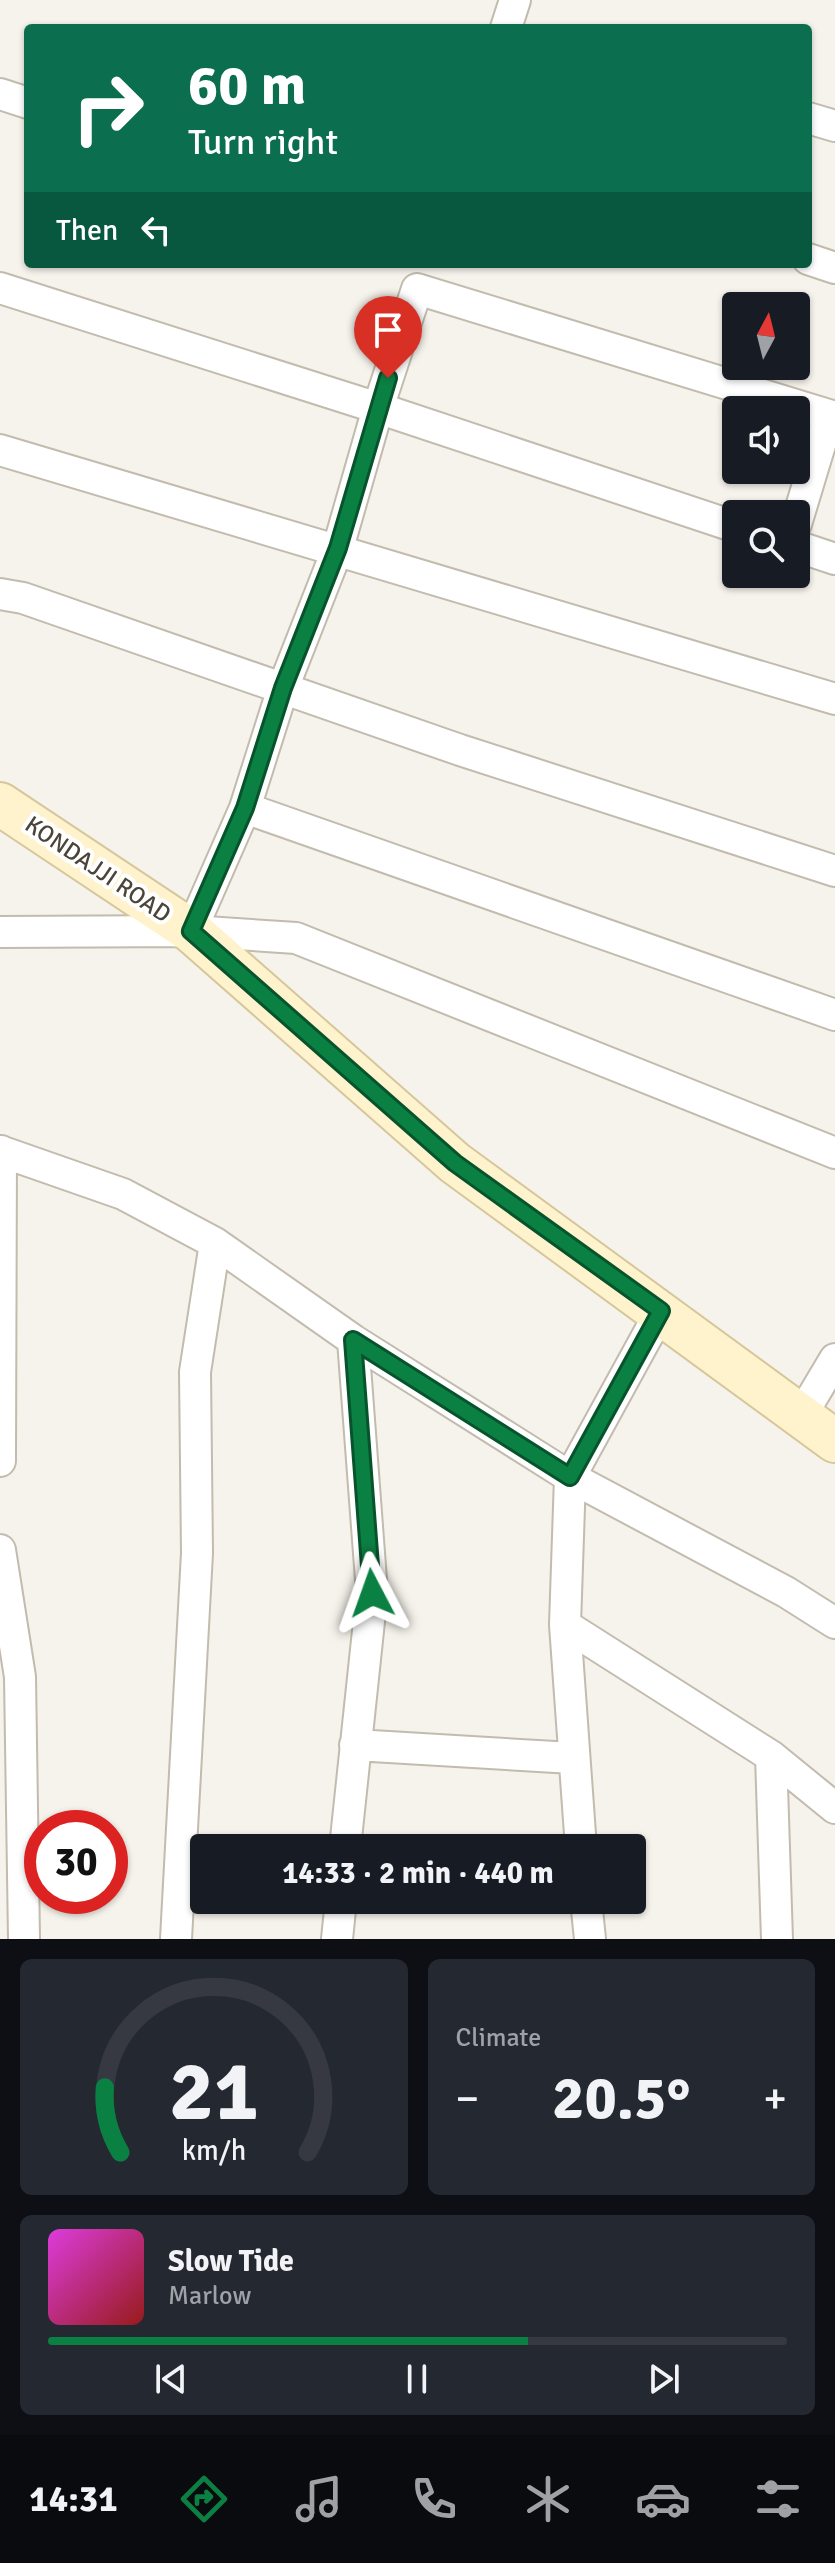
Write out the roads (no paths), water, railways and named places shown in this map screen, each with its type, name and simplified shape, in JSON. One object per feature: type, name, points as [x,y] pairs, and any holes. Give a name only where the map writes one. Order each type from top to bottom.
[{"type":"street","points":[[507,24],[515,0]]},
{"type":"street","points":[[0,94],[24,102]]},
{"type":"street","points":[[812,119],[835,126]]},
{"type":"street","points":[[812,260],[835,268]]},
{"type":"street","points":[[191,931],[245,808],[283,688],[338,548],[378,408],[421,276],[832,416],[804,500]]},
{"type":"street","points":[[0,288],[378,408],[722,522]]},
{"type":"street","points":[[0,450],[338,548],[835,699]]},
{"type":"street","points":[[810,551],[835,559]]},
{"type":"street","points":[[0,594],[23,598],[460,750],[835,871]]},
{"type":"street","name":"KONDAJJI ROAD","points":[[0,804],[191,931],[455,1163],[835,1441]]},
{"type":"street","points":[[245,808],[835,1015]]},
{"type":"street","points":[[0,932],[191,931],[296,938],[835,1153]]},
{"type":"street","points":[[0,1461],[1,1151],[123,1194],[215,1243],[353,1340],[570,1477],[786,1592],[835,1623]]},
{"type":"street","points":[[176,1939],[197,1553],[195,1372],[215,1243]]},
{"type":"street","points":[[580,1834],[565,1625],[570,1477],[661,1311]]},
{"type":"street","points":[[346,1834],[372,1593],[353,1340]]},
{"type":"street","points":[[801,1416],[835,1359]]},
{"type":"street","points":[[0,1550],[20,1677],[24,1939]]},
{"type":"street","points":[[565,1625],[771,1756],[835,1808]]},
{"type":"street","points":[[355,1745],[572,1758]]},
{"type":"street","points":[[771,1756],[777,1939]]},
{"type":"street","points":[[337,1939],[340,1914]]},
{"type":"street","points":[[587,1914],[590,1939]]}]
